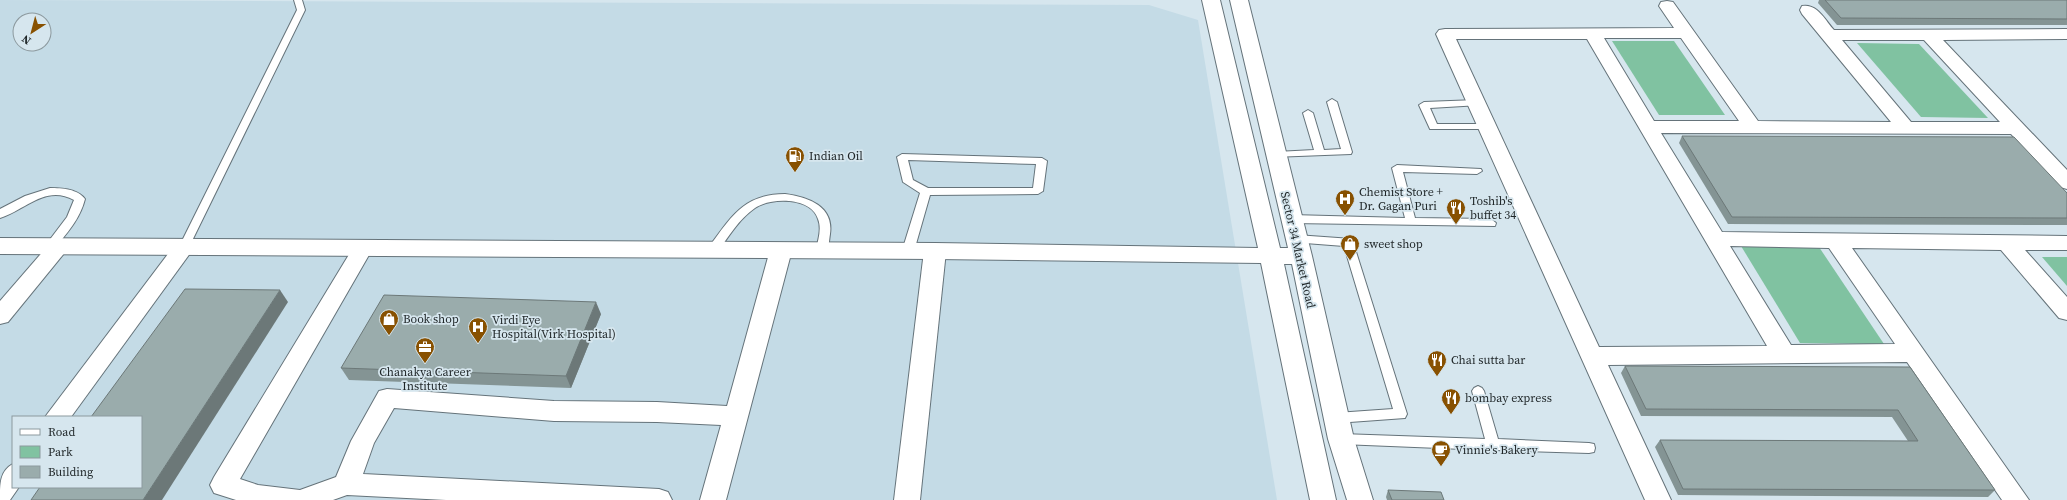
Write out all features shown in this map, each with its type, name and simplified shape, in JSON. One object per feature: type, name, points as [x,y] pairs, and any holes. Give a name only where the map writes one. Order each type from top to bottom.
[{"type":"street","points":[[1211,0],[1271,256],[1322,500]]},
{"type":"street","name":"Sector 34 Market Road","points":[[1239,0],[1296,238],[1341,439],[1360,500]]},
{"type":"street","points":[[1667,6],[1752,127]]},
{"type":"street","points":[[1808,10],[1906,128]]},
{"type":"street","points":[[1592,33],[1784,354]]},
{"type":"street","points":[[1658,500],[1445,34],[1686,33]]},
{"type":"street","points":[[1829,35],[1928,34],[2065,36]]},
{"type":"street","points":[[1928,34],[2067,182]]},
{"type":"street","points":[[1648,127],[2016,128]]},
{"type":"street","points":[[0,246],[822,250],[1271,256],[1296,238]]},
{"type":"street","points":[[1716,239],[2067,243]]},
{"type":"street","points":[[1835,240],[2016,500]]},
{"type":"street","points":[[2006,242],[2067,312]]},
{"type":"street","points":[[0,316],[55,246]]},
{"type":"street","points":[[57,416],[184,247]]},
{"type":"street","points":[[297,500],[258,496],[223,485],[363,248]]},
{"type":"street","points":[[713,500],[781,250]]},
{"type":"street","points":[[907,500],[935,251]]},
{"type":"street","points":[[1592,356],[1913,353]]},
{"type":"street","points":[[346,484],[363,441],[386,398],[554,411],[657,412],[736,416]]},
{"type":"street","points":[[0,492],[12,476]]},
{"type":"street","points":[[304,500],[346,484],[659,500]]},
{"type":"lane","points":[[184,247],[301,10],[298,0]]},
{"type":"lane","points":[[1276,155],[1347,152],[1332,102]]},
{"type":"lane","points":[[1477,103],[1424,105],[1433,128],[1488,128]]},
{"type":"lane","points":[[1308,113],[1320,153]]},
{"type":"lane","points":[[902,157],[1042,161],[1038,190],[926,192],[908,182],[902,157]]},
{"type":"lane","points":[[1411,221],[1397,168],[1477,172]]},
{"type":"lane","points":[[908,251],[926,192]]},
{"type":"lane","points":[[0,214],[26,199],[44,193],[72,193],[80,200],[78,208],[73,219],[55,246]]},
{"type":"lane","points":[[713,250],[744,211],[760,201],[780,198],[804,200],[815,206],[824,217],[825,230],[822,250]]},
{"type":"lane","points":[[1296,238],[1411,221],[1492,223]]},
{"type":"lane","points":[[1296,238],[1348,242],[1401,414],[1336,418]]},
{"type":"lane","points":[[1478,391],[1493,446]]},
{"type":"lane","points":[[1341,439],[1493,446],[1589,448]]},
{"type":"shaded area","points":[[0,0],[1149,5],[1198,20],[1277,500],[0,500]]},
{"type":"green space","points":[[1612,41],[1674,41],[1725,115],[1659,115]]},
{"type":"green space","points":[[1857,43],[1919,44],[1988,118],[1921,117]]},
{"type":"green space","points":[[1741,246],[1819,247],[1884,344],[1800,343]]},
{"type":"green space","points":[[2042,257],[2067,257],[2067,286]]},
{"type":"building","points":[[1825,0],[2067,0],[2067,19],[1841,18]]},
{"type":"building","points":[[1682,136],[2014,137],[2067,193],[2067,218],[1732,217]]},
{"type":"building","points":[[185,289],[280,290],[143,500],[31,500],[39,488],[142,488],[142,416],[92,416]]},
{"type":"building","points":[[384,295],[596,302],[566,376],[341,368]]},
{"type":"building","points":[[1625,366],[1910,367],[1995,490],[1683,489],[1660,440],[1918,441],[1898,410],[1646,409]]},
{"type":"building","points":[[1388,490],[1441,492],[1444,500],[1392,500]]},
{"type":"place","name":"Indian Oil","points":[[795,173]]},
{"type":"place","name":"Chemist Store + Dr. Gagan Puri","points":[[1345,216]]},
{"type":"place","name":"Toshib's buffet 34","points":[[1456,225]]},
{"type":"place","name":"sweet shop","points":[[1350,261]]},
{"type":"place","name":"Book shop","points":[[389,336]]},
{"type":"place","name":"Virdi Eye Hospital(Virk Hospital)","points":[[478,344]]},
{"type":"place","name":"Chanakya Career Institute","points":[[425,364]]},
{"type":"place","name":"Chai sutta bar","points":[[1437,377]]},
{"type":"place","name":"bombay express","points":[[1451,415]]},
{"type":"place","name":"Vinnie's Bakery","points":[[1441,467]]}]
